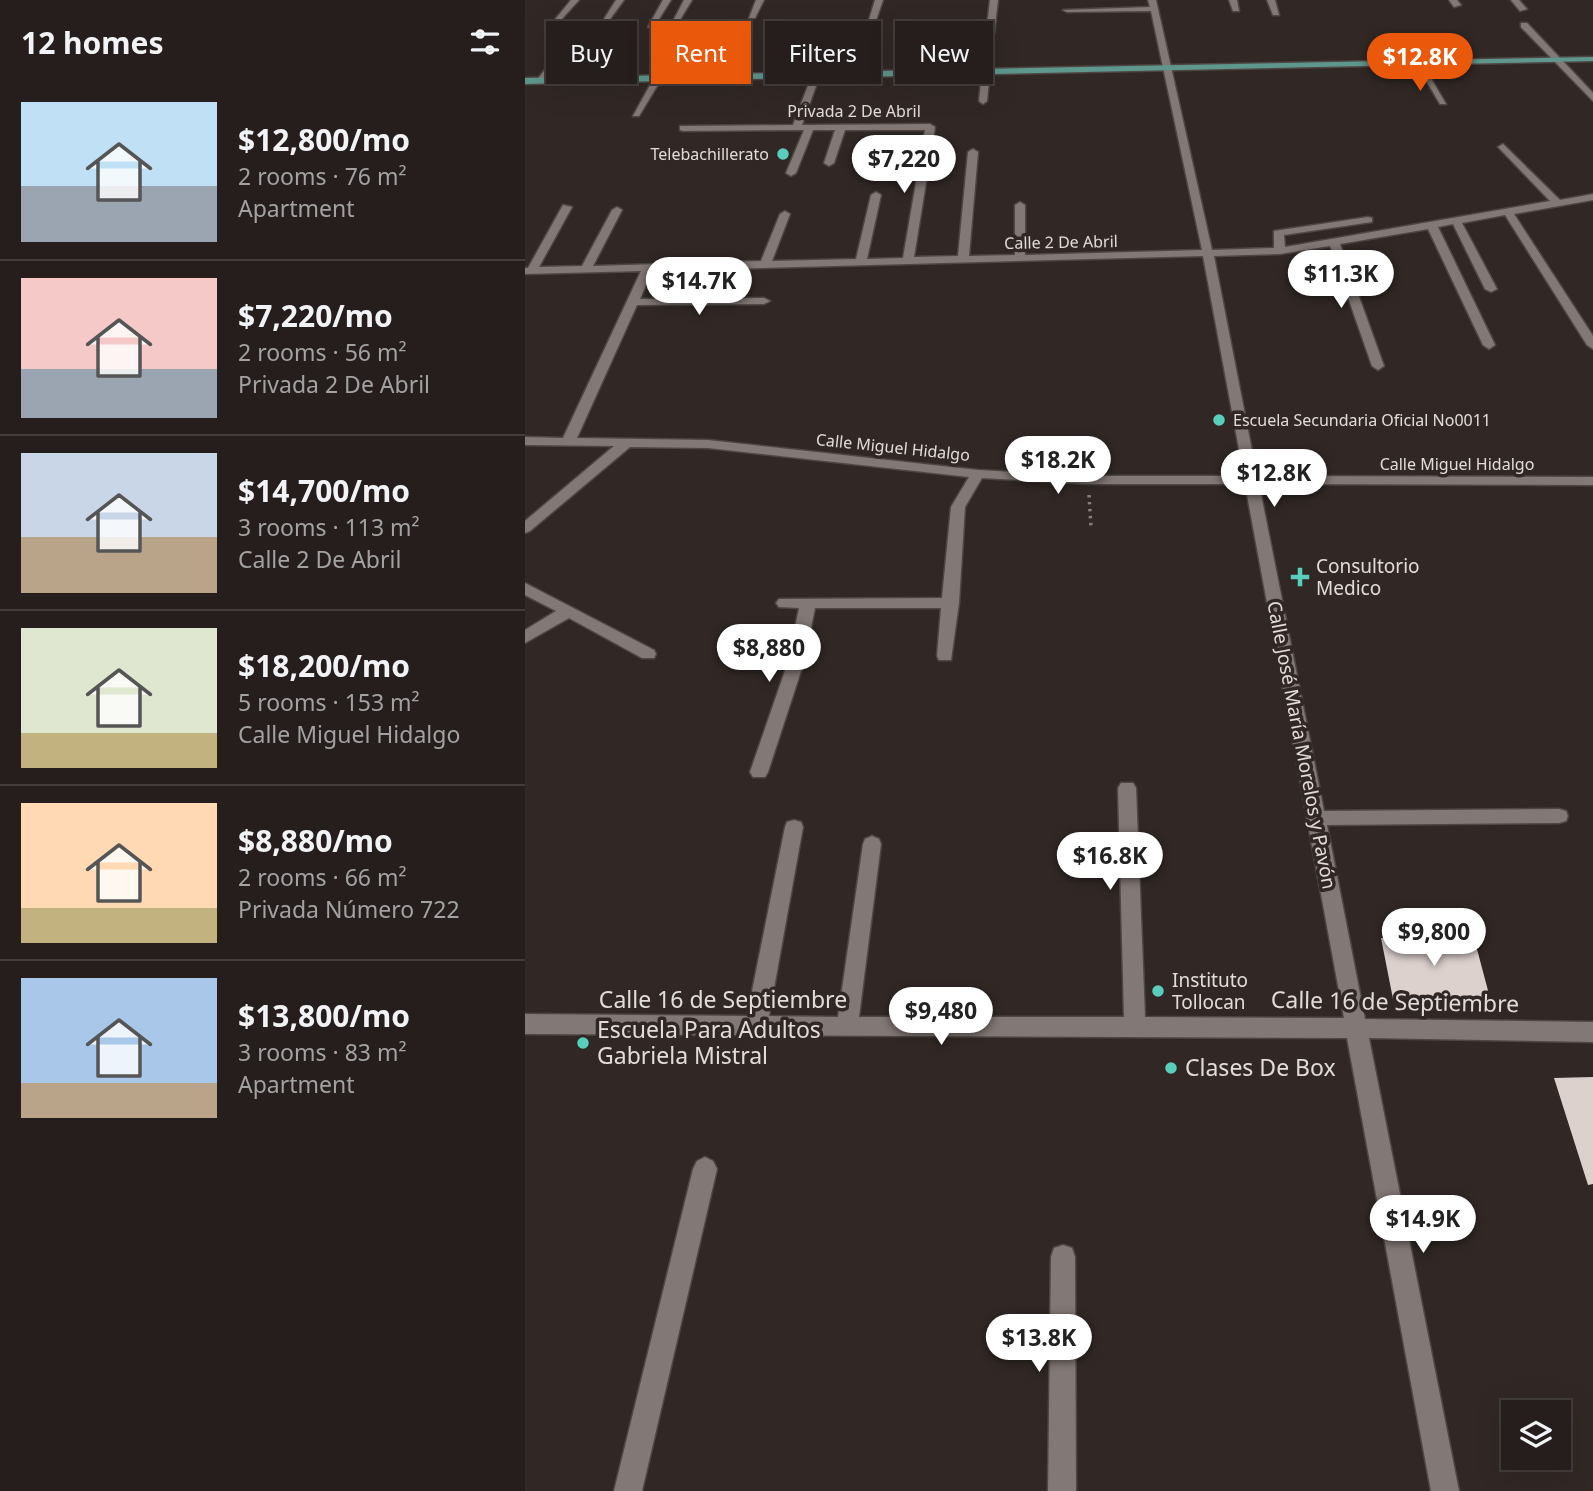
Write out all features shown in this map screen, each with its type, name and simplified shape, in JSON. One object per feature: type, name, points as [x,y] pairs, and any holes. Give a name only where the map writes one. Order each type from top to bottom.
[{"type":"main road","points":[[993,71],[1593,59]]},
{"type":"main road","points":[[525,81],[651,78]]},
{"type":"street","points":[[556,20],[575,0]]},
{"type":"street","points":[[607,17],[620,0]]},
{"type":"street","points":[[654,21],[667,0]]},
{"type":"street","points":[[675,20],[688,0]]},
{"type":"street","points":[[751,16],[760,0]]},
{"type":"street","points":[[872,21],[879,0]]},
{"type":"street","points":[[992,21],[995,0]]},
{"type":"street","points":[[1233,0],[1236,9]]},
{"type":"street","points":[[1271,0],[1276,13]]},
{"type":"street","points":[[1515,0],[1523,9]]},
{"type":"street","points":[[1067,10],[1153,5]]},
{"type":"street","name":"Calle José María Morelos y Pavón","points":[[1153,5],[1208,254],[1445,1491]]},
{"type":"street","points":[[1524,25],[1593,98]]},
{"type":"street","points":[[1417,62],[1443,102]]},
{"type":"street","points":[[540,80],[546,73]]},
{"type":"street","points":[[636,114],[654,84]]},
{"type":"street","points":[[797,127],[813,84]]},
{"type":"street","points":[[983,101],[985,84]]},
{"type":"street","points":[[791,173],[810,127]]},
{"type":"street","points":[[829,163],[841,127]]},
{"type":"street","name":"Privada 2 De Abril","points":[[683,128],[931,128],[908,261]]},
{"type":"street","points":[[1503,147],[1558,204]]},
{"type":"street","points":[[963,260],[973,152]]},
{"type":"street","points":[[861,263],[876,195]]},
{"type":"street","name":"Calle 2 De Abril","points":[[529,271],[1280,251],[1591,200]]},
{"type":"street","points":[[1020,205],[1020,258]]},
{"type":"street","points":[[529,271],[566,207]]},
{"type":"street","points":[[586,269],[617,211]]},
{"type":"street","points":[[1508,212],[1593,345]]},
{"type":"street","points":[[765,266],[785,214]]},
{"type":"street","points":[[1280,251],[1278,233],[1369,219]]},
{"type":"street","points":[[1456,221],[1491,289]]},
{"type":"street","points":[[1432,226],[1489,345]]},
{"type":"street","points":[[1334,243],[1378,366]]},
{"type":"street","points":[[569,440],[648,268]]},
{"type":"street","points":[[633,302],[764,301]]},
{"type":"street","name":"Calle Miguel Hidalgo","points":[[525,441],[708,444],[978,474],[1089,480],[1593,481]]},
{"type":"street","points":[[525,451],[544,441]]},
{"type":"street","points":[[525,528],[629,441]]},
{"type":"street","points":[[945,656],[958,507],[978,474]]},
{"type":"street","points":[[525,588],[648,654]]},
{"type":"street","points":[[784,603],[951,603]]},
{"type":"street","points":[[759,772],[796,662],[808,603]]},
{"type":"street","points":[[525,637],[567,612]]},
{"type":"street","points":[[1127,788],[1135,1025]]},
{"type":"street","points":[[1317,818],[1559,816]]},
{"type":"street","points":[[756,1027],[794,827]]},
{"type":"street","points":[[847,1027],[872,844]]},
{"type":"street","name":"Calle 16 de Septiembre","points":[[525,1024],[756,1027],[1135,1025],[1593,1032]]},
{"type":"street","points":[[628,1491],[705,1169]]},
{"type":"street","points":[[1062,1491],[1063,1257]]},
{"type":"path","points":[[1089,480],[1091,527]]},
{"type":"building","points":[[1381,938],[1474,938],[1490,998],[1393,999]]},
{"type":"building","points":[[1593,1077],[1593,1184],[1588,1185],[1554,1078]]},
{"type":"place","name":"Telebachillerato","points":[[783,154]]},
{"type":"place","name":"Escuela Secundaria Oficial No0011","points":[[1219,420]]},
{"type":"place","name":"Consultorio Medico","points":[[1300,577]]},
{"type":"place","name":"Instituto Tollocan","points":[[1158,991]]},
{"type":"place","name":"Escuela Para Adultos Gabriela Mistral","points":[[583,1043]]},
{"type":"place","name":"Clases De Box","points":[[1171,1068]]}]
